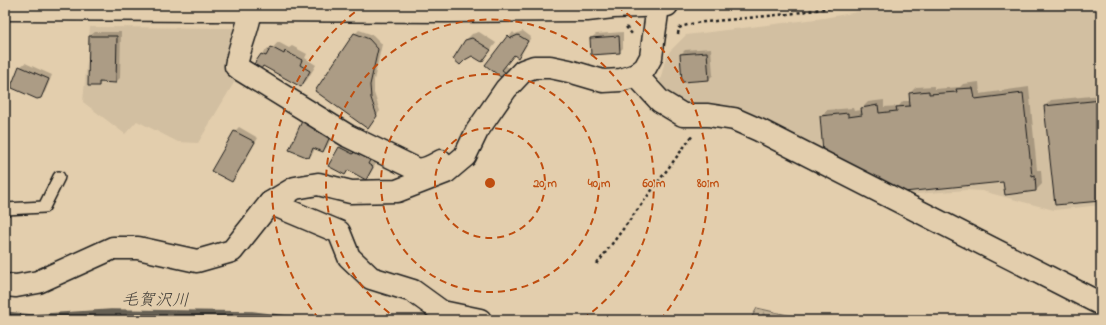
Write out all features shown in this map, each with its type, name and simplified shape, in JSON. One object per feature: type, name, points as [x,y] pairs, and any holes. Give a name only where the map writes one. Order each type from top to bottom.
[{"type":"main road","points":[[5,9],[587,10],[613,7],[663,6],[656,29],[651,57],[645,68],[636,75],[621,80],[604,81],[550,67],[534,67],[523,71],[506,89],[477,131],[465,156],[446,172],[397,192],[352,192],[318,184],[295,188],[270,204],[232,251],[197,261],[138,248],[113,248],[38,282],[16,286],[5,285]]},
{"type":"main road","points":[[251,10],[248,25],[237,57],[236,66],[348,136],[420,170],[443,160],[468,135],[477,131]]},
{"type":"main road","points":[[636,75],[660,101],[683,115],[734,119],[759,130],[1101,304]]},
{"type":"main road","points":[[270,204],[339,232],[349,257],[372,278],[413,291],[442,312],[480,320]]},
{"type":"lane","points":[[5,209],[44,207],[59,177]]},
{"type":"path","points":[[678,34],[679,28],[695,23],[788,14],[849,5]]},
{"type":"path","points":[[597,264],[708,116]]},
{"type":"shaded area","points":[[896,5],[1101,5],[1101,205],[1054,210],[982,191],[966,190],[904,195],[689,107],[663,92],[660,81],[665,60],[670,51],[686,35],[824,18]]},
{"type":"shaded area","points":[[90,27],[238,28],[238,76],[198,143],[178,142],[137,121],[125,134],[83,102]]},
{"type":"green space","points":[[757,308],[809,320],[750,320]]},
{"type":"building","points":[[354,33],[369,39],[378,49],[370,85],[371,98],[377,116],[368,129],[315,91]]},
{"type":"building","points":[[508,35],[511,38],[518,35],[528,41],[518,58],[514,55],[502,70],[506,73],[502,78],[485,65]]},
{"type":"building","points":[[89,36],[117,36],[116,83],[99,82],[99,86],[88,86]]},
{"type":"building","points":[[619,36],[620,53],[591,55],[590,38]]},
{"type":"building","points":[[472,38],[491,50],[482,62],[472,56],[460,65],[453,59],[465,40]]},
{"type":"building","points":[[271,47],[284,54],[285,51],[302,60],[300,65],[310,71],[301,87],[263,66],[261,69],[254,64],[261,54],[266,56]]},
{"type":"building","points":[[707,52],[709,80],[682,82],[680,54]]},
{"type":"building","points":[[19,66],[49,79],[41,98],[37,99],[12,88],[12,84]]},
{"type":"building","points":[[973,88],[975,99],[1023,93],[1032,176],[1035,175],[1036,191],[1005,195],[1003,182],[904,192],[823,152],[820,116],[848,113],[848,117],[862,115],[861,108],[878,105],[879,113],[897,111],[896,107],[910,106],[909,93],[929,91],[929,94],[957,92],[956,89]]},
{"type":"building","points":[[1101,100],[1101,201],[1055,205],[1044,106]]},
{"type":"building","points":[[302,121],[331,134],[323,152],[313,148],[309,158],[289,150]]},
{"type":"building","points":[[234,131],[255,142],[232,182],[211,171]]},
{"type":"building","points":[[339,147],[353,154],[354,151],[370,160],[368,164],[373,167],[366,180],[348,170],[345,175],[328,166]]},
{"type":"waterway","name":"毛賀沢川","points":[[5,314],[31,317],[111,312],[252,314],[304,320]]}]
